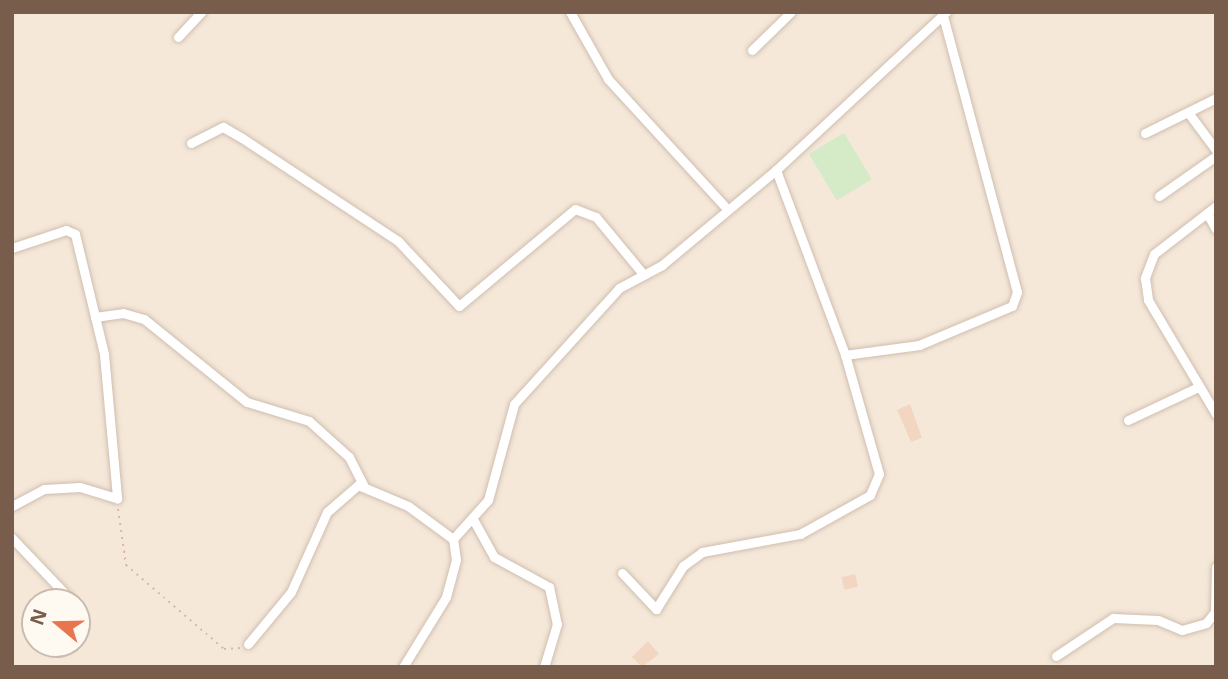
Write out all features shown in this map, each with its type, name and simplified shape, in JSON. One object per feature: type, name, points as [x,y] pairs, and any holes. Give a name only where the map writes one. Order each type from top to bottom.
[{"type":"street","points":[[178,37],[201,12]]},
{"type":"street","points":[[569,12],[608,79],[727,209]]},
{"type":"street","points":[[752,50],[791,12]]},
{"type":"street","points":[[453,539],[474,521],[492,490],[514,404],[619,288],[644,275],[776,170],[944,14],[1017,299],[919,345],[845,355]]},
{"type":"street","points":[[1145,133],[1190,115],[1216,99]]},
{"type":"street","points":[[1159,196],[1216,155],[1190,115]]},
{"type":"street","points":[[191,143],[223,127],[242,138],[398,241],[459,306],[575,209],[596,217],[644,275]]},
{"type":"street","points":[[622,573],[656,609],[683,566],[702,552],[800,534],[870,495],[879,474],[845,355],[776,170]]},
{"type":"street","points":[[1216,206],[1154,254],[1145,278],[1148,300],[1196,376],[1196,388],[1216,414]]},
{"type":"street","points":[[1207,213],[1216,229]]},
{"type":"street","points":[[12,248],[73,232],[95,317],[108,383],[117,498],[80,486],[44,489],[12,506]]},
{"type":"street","points":[[95,317],[123,313],[144,319],[247,402],[309,421],[349,457],[363,485],[453,539]]},
{"type":"street","points":[[1128,420],[1196,388]]},
{"type":"street","points":[[248,645],[291,592],[327,512],[363,485]]},
{"type":"street","points":[[474,521],[494,556],[550,587],[557,624],[544,667]]},
{"type":"street","points":[[12,538],[60,588]]},
{"type":"street","points":[[403,667],[446,597],[456,560],[453,539]]},
{"type":"street","points":[[1056,656],[1113,618],[1158,620],[1182,630],[1206,623],[1215,612],[1216,567]]},
{"type":"path","points":[[117,498],[126,565],[224,649],[248,645]]},
{"type":"shaded area","points":[[12,12],[1216,12],[1216,667],[12,667]]},
{"type":"green space","points":[[844,133],[872,179],[837,200],[809,154]]},
{"type":"building","points":[[910,404],[922,438],[911,442],[897,410]]},
{"type":"building","points":[[855,574],[858,587],[844,590],[841,577]]},
{"type":"building","points":[[648,641],[659,654],[642,667],[632,657]]}]
